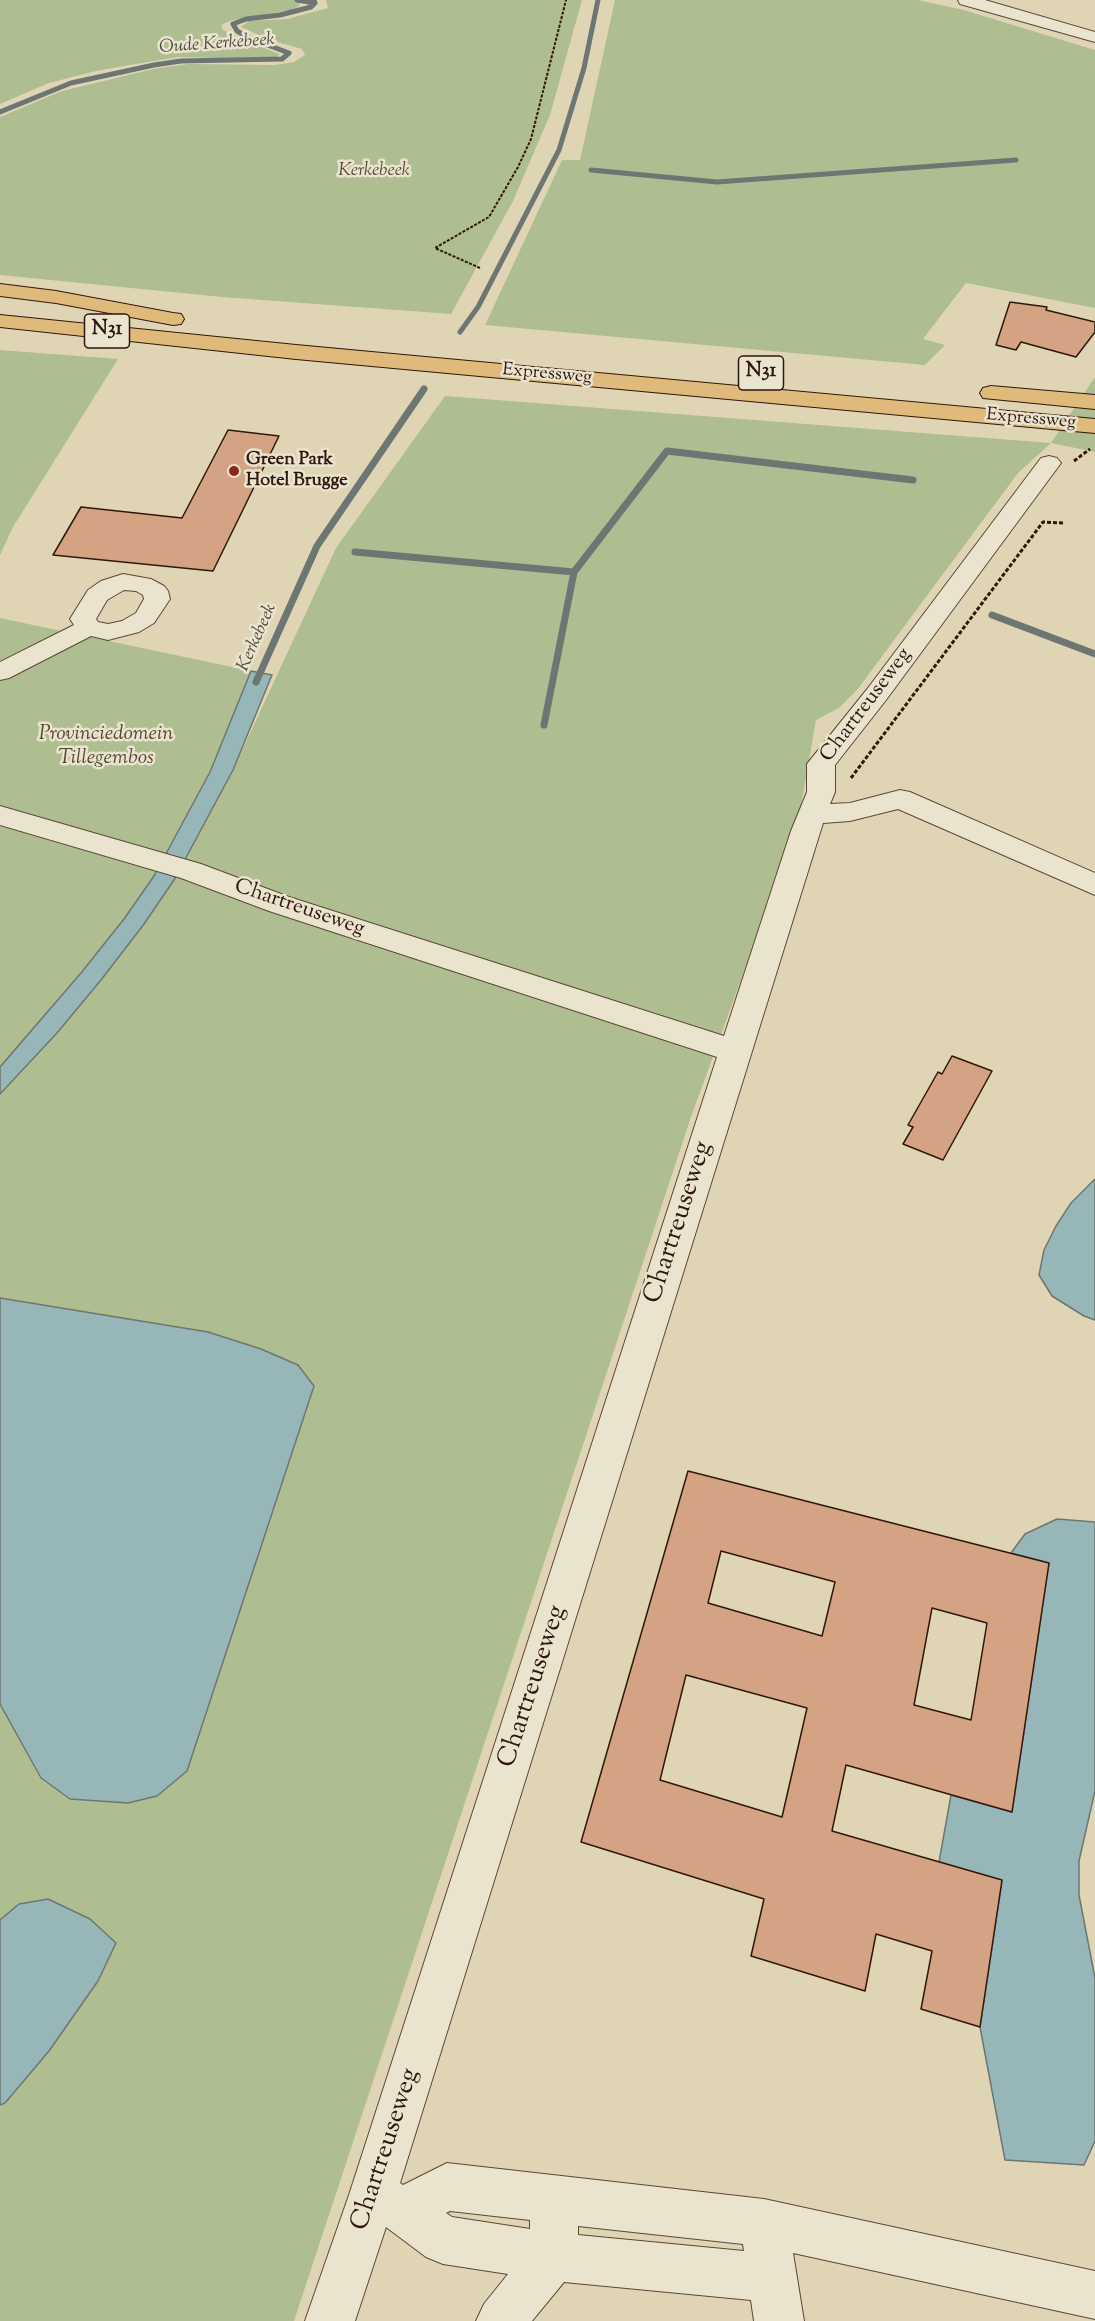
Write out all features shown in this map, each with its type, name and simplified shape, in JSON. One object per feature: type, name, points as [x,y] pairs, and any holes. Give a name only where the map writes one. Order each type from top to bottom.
[{"type":"highway","name":"N31","points":[[0,290],[56,297],[181,320]]},
{"type":"highway","name":"N31","points":[[0,305],[234,325]]},
{"type":"highway","name":"Expressweg","points":[[0,321],[214,344],[1095,426]]},
{"type":"highway","name":"N31","points":[[0,337],[214,344]]},
{"type":"highway","name":"Expressweg","points":[[970,392],[1095,402]]},
{"type":"street","points":[[966,0],[1095,37]]},
{"type":"street","points":[[1068,29],[1087,19]]},
{"type":"street","name":"Chartreuseweg","points":[[330,2321],[388,2203],[735,1051],[816,803],[821,764],[877,694],[1050,463]]},
{"type":"street","points":[[0,672],[88,628]]},
{"type":"street","points":[[816,803],[850,812],[900,799],[1095,885]]},
{"type":"street","name":"Chartreuseweg","points":[[0,816],[191,871],[279,904],[735,1051]]},
{"type":"street","points":[[388,2203],[447,2187],[764,2223],[1095,2295]]},
{"type":"street","points":[[501,2321],[553,2257],[555,2199]]},
{"type":"street","points":[[388,2203],[443,2240],[553,2257],[776,2300],[764,2223]]},
{"type":"path","points":[[480,268],[435,248],[489,217],[518,167],[531,140],[566,0]]},
{"type":"path","points":[[816,803],[855,776],[1043,522],[1063,523]]},
{"type":"green space","points":[[0,0],[302,0],[298,7],[291,10],[222,24],[222,29],[230,34],[279,54],[278,57],[256,59],[179,57],[130,65],[49,83],[0,104]]},
{"type":"green space","name":"Kerkebeek","points":[[326,0],[582,0],[550,115],[513,201],[451,314],[222,297],[0,275],[0,117],[62,91],[153,69],[188,64],[275,65],[294,62],[305,55],[302,49],[270,40],[241,27],[249,21],[287,19],[328,8]]},
{"type":"green space","points":[[615,0],[918,0],[964,10],[1095,50],[1095,308],[966,283],[923,339],[945,345],[925,365],[485,325],[562,160],[580,160]]},
{"type":"green space","points":[[0,350],[118,359],[13,527],[0,555]]},
{"type":"green space","points":[[1095,377],[1095,452],[1051,443]]},
{"type":"green space","points":[[445,396],[1051,443],[1018,473],[857,690],[839,708],[816,720],[798,823],[691,1117],[294,2321],[0,2321],[0,2105],[5,2103],[49,2051],[19,1904],[0,1920],[0,1704],[40,1778],[70,1799],[128,1803],[157,1796],[187,1771],[261,1349],[208,1332],[0,1298],[0,1094],[101,980],[174,880],[233,770],[336,548]]},
{"type":"green space","name":"Provinciedomein Tillegembos","points":[[0,618],[251,671],[210,772],[154,876],[124,919],[81,973],[0,1067]]},
{"type":"water","points":[[251,671],[272,675],[233,770],[174,880],[101,980],[57,1033],[0,1094],[0,1067],[81,973],[124,919],[154,876],[210,772]]},
{"type":"water","points":[[1095,1179],[1095,1320],[1084,1316],[1052,1296],[1039,1275],[1044,1250],[1056,1226],[1071,1203]]},
{"type":"water","points":[[0,1298],[208,1332],[261,1349],[298,1365],[314,1386],[187,1771],[157,1796],[128,1803],[70,1799],[41,1778],[0,1704]]},
{"type":"water","points":[[1057,1519],[1095,1522],[1095,1791],[1079,1861],[1079,1895],[1095,1978],[1095,2141],[1084,2165],[1005,2160],[980,2027],[1002,1881],[939,1862],[951,1795],[1012,1812],[1049,1563],[1011,1553],[1025,1534]]},
{"type":"water","points":[[48,1899],[90,1919],[116,1943],[98,1981],[49,2051],[5,2103],[0,2105],[0,1920],[19,1904]]},
{"type":"building","points":[[1010,302],[1047,307],[1046,310],[1095,322],[1095,332],[1076,357],[1021,342],[1016,350],[996,345]]},
{"type":"building","name":"Green Park Hotel Brugge","points":[[228,430],[279,436],[213,571],[53,555],[81,507],[182,518]]},
{"type":"building","points":[[952,1056],[992,1071],[943,1160],[903,1144],[913,1127],[908,1125],[938,1072],[942,1074]]},
{"type":"building","points":[[688,1471],[1049,1563],[1012,1812],[846,1765],[832,1831],[1002,1880],[980,2027],[921,2009],[932,1951],[876,1934],[865,1991],[751,1956],[764,1899],[581,1842]],"holes":[[[721,1551],[835,1582],[822,1636],[708,1603]],[[932,1608],[987,1623],[971,1720],[914,1705]],[[686,1675],[807,1708],[782,1817],[660,1780]]]},
{"type":"waterway","points":[[297,0],[315,3]]},
{"type":"waterway","name":"Kerkebeek","points":[[460,332],[478,307],[559,150],[584,68],[598,0]]},
{"type":"waterway","name":"Oude Kerkebeek","points":[[0,112],[71,83],[154,65],[181,61],[282,59],[289,53],[249,38],[237,31],[233,24],[246,19],[280,15],[311,7],[315,3]]},
{"type":"waterway","points":[[591,170],[717,182],[1016,160]]},
{"type":"waterway","name":"Kerkebeek","points":[[256,682],[317,546],[424,389]]},
{"type":"waterway","points":[[574,572],[667,451],[913,480]]},
{"type":"waterway","points":[[355,552],[574,572]]},
{"type":"waterway","points":[[544,725],[574,572]]},
{"type":"waterway","points":[[992,615],[1095,654]]},
{"type":"place","name":"Green Park Hotel Brugge","points":[[234,471]]}]
